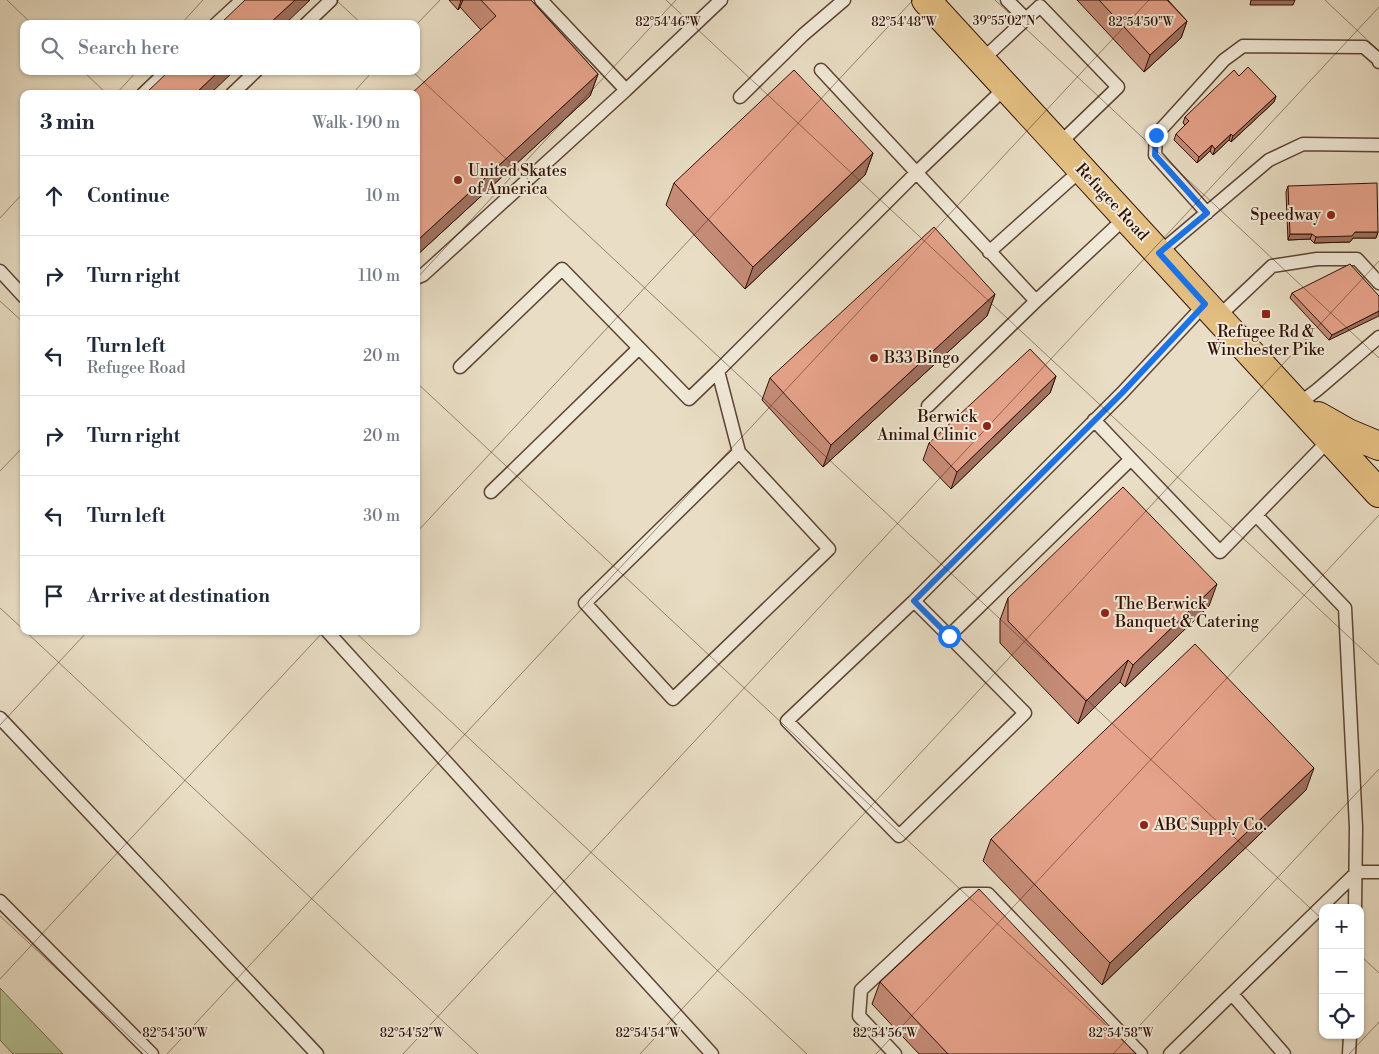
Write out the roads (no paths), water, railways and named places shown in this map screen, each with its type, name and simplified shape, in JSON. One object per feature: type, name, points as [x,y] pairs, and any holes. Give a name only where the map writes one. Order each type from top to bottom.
[{"type":"main road","name":"Refugee Road","points":[[926,0],[1379,493]]},
{"type":"main road","points":[[1297,404],[1348,433],[1379,446]]},
{"type":"lane","points":[[220,20],[242,0]]},
{"type":"lane","points":[[310,20],[331,0]]},
{"type":"lane","points":[[541,0],[626,90]]},
{"type":"lane","points":[[740,97],[802,36],[844,0]]},
{"type":"lane","points":[[1007,0],[1026,19]]},
{"type":"lane","points":[[420,276],[626,90],[717,1]]},
{"type":"lane","points":[[982,60],[1040,6],[1118,87],[1059,144]]},
{"type":"lane","points":[[1207,213],[1155,155],[1156,135],[1224,60],[1242,46],[1364,46],[1379,62]]},
{"type":"lane","points":[[821,70],[1036,301]]},
{"type":"lane","points":[[147,90],[162,75]]},
{"type":"lane","points":[[236,90],[252,75]]},
{"type":"lane","points":[[460,367],[562,269],[638,349],[689,399],[1006,86]]},
{"type":"lane","points":[[1159,253],[1269,160],[1303,144],[1379,145]]},
{"type":"lane","points":[[989,252],[1082,169]]},
{"type":"lane","points":[[928,406],[1036,301],[1126,218]]},
{"type":"lane","points":[[914,601],[1025,713],[899,836],[787,722],[914,601],[1094,420],[1212,311],[1272,266],[1316,259],[1357,258],[1379,283]]},
{"type":"lane","points":[[0,271],[20,293]]},
{"type":"lane","points":[[1297,404],[1317,390],[1379,337]]},
{"type":"lane","points":[[491,492],[638,349]]},
{"type":"lane","points":[[718,371],[739,452],[829,549],[673,699],[585,603],[739,452]]},
{"type":"lane","points":[[1094,420],[1220,552],[1330,439]]},
{"type":"lane","points":[[949,636],[1131,459]]},
{"type":"lane","points":[[1256,515],[1346,608],[1356,828],[1355,904]]},
{"type":"lane","points":[[331,635],[712,1054]]},
{"type":"lane","points":[[0,718],[317,1054]]},
{"type":"lane","points":[[1176,1052],[1232,994],[1357,872],[1379,872]]},
{"type":"lane","points":[[895,1054],[859,1016],[861,990],[964,894],[988,894],[1141,1054]]},
{"type":"lane","points":[[0,901],[152,1054]]},
{"type":"lane","points":[[1232,994],[1284,1054]]},
{"type":"lane","points":[[1349,1054],[1350,1039]]},
{"type":"place","name":"United Skates of America","points":[[458,180]]},
{"type":"place","name":"Speedway","points":[[1331,215]]},
{"type":"place","name":"Refugee Rd & Winchester Pike","points":[[1266,314]]},
{"type":"place","name":"B33 Bingo","points":[[874,358]]},
{"type":"place","name":"Berwick Animal Clinic","points":[[987,426]]},
{"type":"place","name":"The Berwick Banquet & Catering","points":[[1105,613]]},
{"type":"place","name":"ABC Supply Co.","points":[[1144,825]]}]
